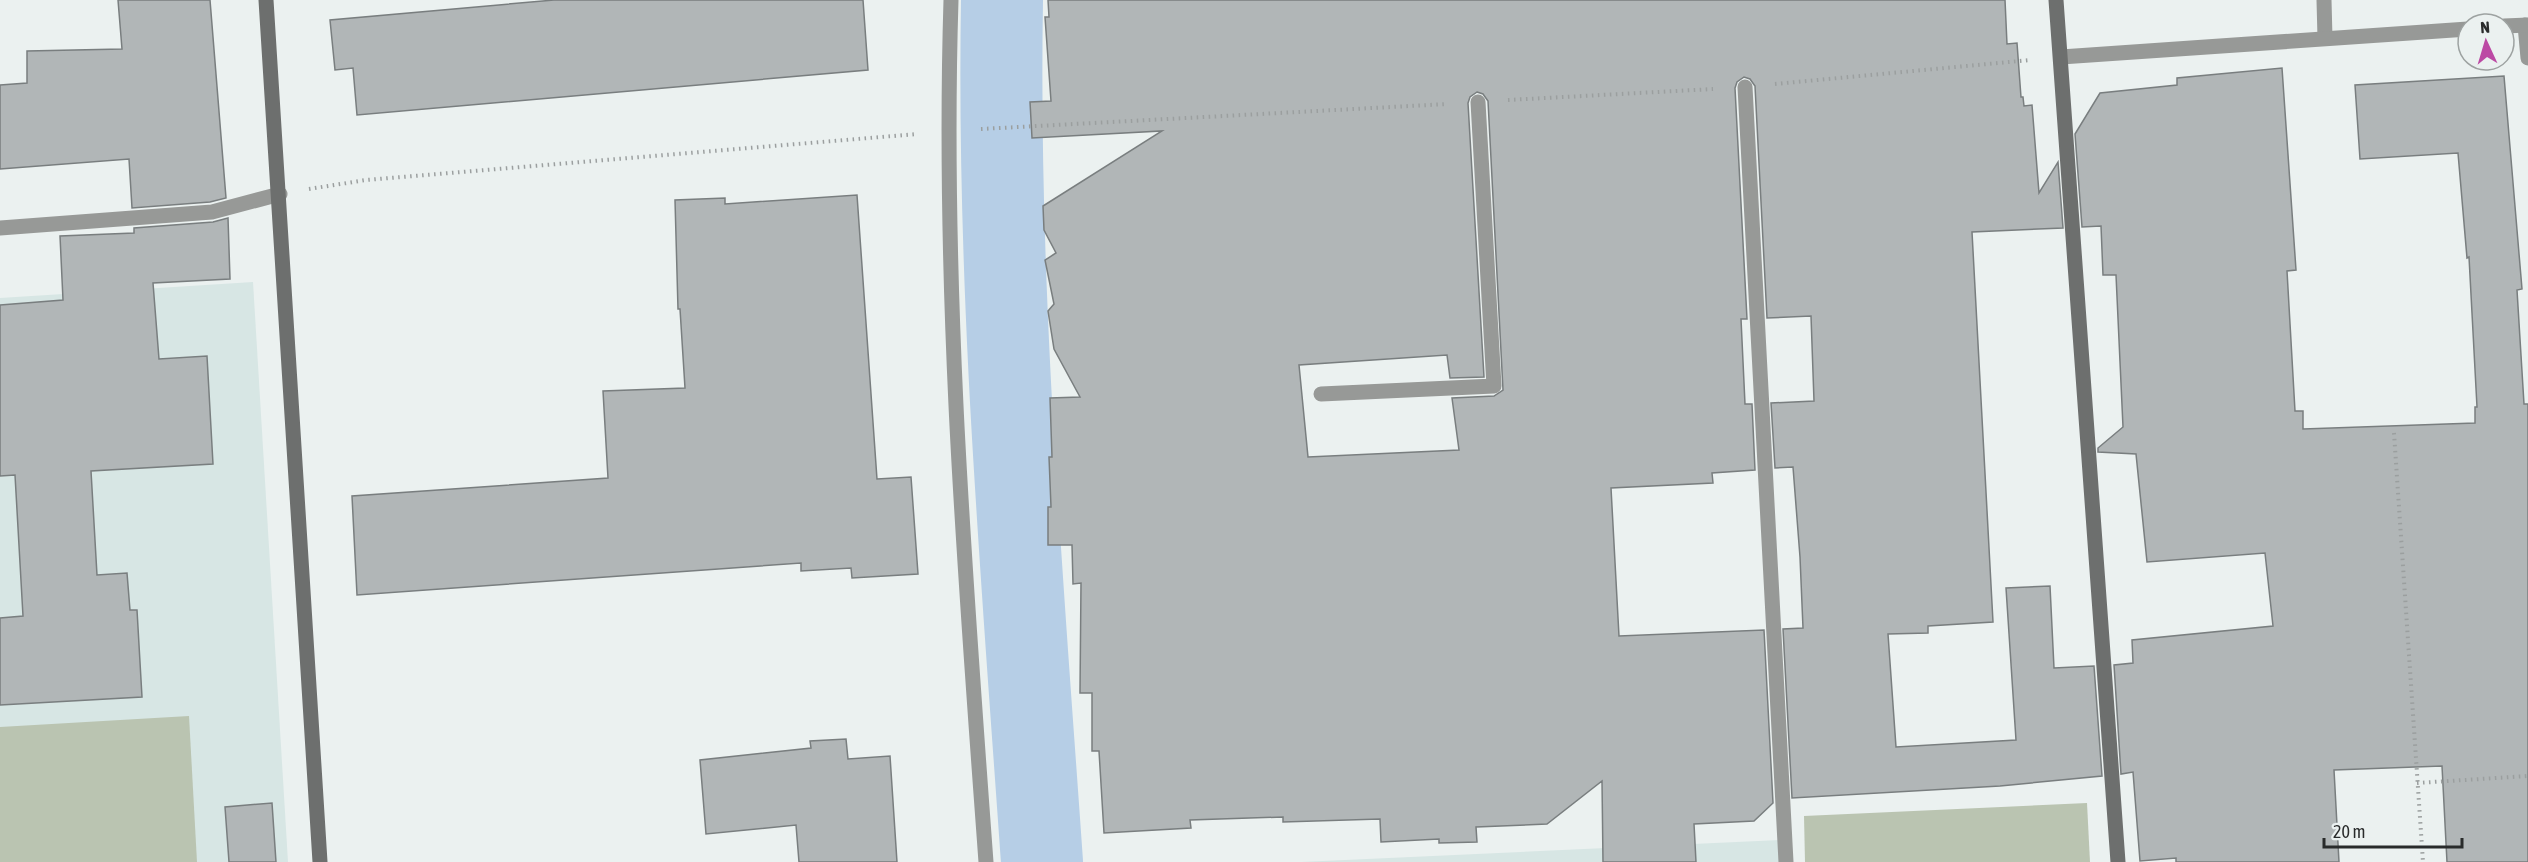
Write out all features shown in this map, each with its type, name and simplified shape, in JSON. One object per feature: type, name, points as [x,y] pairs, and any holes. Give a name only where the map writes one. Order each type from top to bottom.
[{"type":"street","points":[[266,0],[280,194],[320,862]]},
{"type":"street","points":[[951,0],[947,131],[956,435],[986,862]]},
{"type":"street","points":[[2056,0],[2118,862]]},
{"type":"street","points":[[2324,0],[2325,38]]},
{"type":"street","points":[[2527,25],[2528,58]]},
{"type":"street","points":[[2061,57],[2456,30]]},
{"type":"street","points":[[1745,87],[1786,862]]},
{"type":"street","points":[[1321,394],[1494,386],[1478,102]]},
{"type":"street","points":[[0,228],[212,212],[280,194]]},
{"type":"path","points":[[280,194],[366,180],[947,131],[1745,87],[2061,57]]},
{"type":"path","points":[[2394,433],[2423,862]]},
{"type":"path","points":[[2417,783],[2528,776]]},
{"type":"shaded area","points":[[253,282],[288,862],[0,862],[0,298]]},
{"type":"shaded area","points":[[1781,840],[1782,862],[1301,862]]},
{"type":"green space","points":[[189,716],[197,862],[0,862],[0,727]]},
{"type":"green space","points":[[2087,803],[2090,862],[1805,862],[1804,816]]},
{"type":"building","points":[[118,0],[210,0],[226,198],[210,202],[132,208],[129,159],[0,169],[0,85],[27,83],[27,51],[122,49]]},
{"type":"building","points":[[554,0],[863,0],[868,70],[357,115],[353,68],[335,70],[330,20]]},
{"type":"building","points":[[1048,0],[2005,0],[2007,44],[2017,43],[2021,97],[2023,97],[2024,106],[2032,105],[2039,193],[2058,162],[2063,228],[1972,232],[1993,622],[1928,626],[1928,633],[1888,634],[1896,747],[2016,740],[2006,588],[2050,586],[2054,668],[2094,666],[2102,776],[2000,786],[1792,798],[1783,629],[1803,628],[1800,557],[1793,467],[1775,468],[1771,403],[1814,401],[1811,316],[1767,318],[1755,86],[1750,79],[1744,77],[1737,82],[1735,88],[1747,319],[1741,319],[1745,404],[1752,404],[1755,470],[1712,473],[1713,483],[1611,488],[1619,636],[1764,630],[1773,803],[1754,821],[1694,824],[1696,862],[1603,862],[1602,781],[1547,824],[1476,827],[1477,842],[1439,843],[1439,839],[1381,842],[1380,819],[1283,822],[1283,817],[1190,820],[1191,828],[1104,833],[1099,751],[1092,751],[1092,693],[1080,693],[1081,583],[1073,584],[1072,545],[1048,545],[1048,507],[1051,507],[1049,457],[1052,457],[1050,398],[1080,397],[1054,349],[1048,311],[1054,304],[1045,260],[1056,253],[1044,230],[1043,206],[1162,131],[1032,138],[1030,102],[1051,101],[1045,17],[1049,17]],"holes":[[[1477,92],[1483,94],[1488,101],[1503,390],[1494,396],[1452,398],[1459,450],[1308,457],[1299,365],[1447,355],[1450,378],[1484,377],[1468,103],[1470,97]]]},
{"type":"building","points":[[2282,68],[2296,270],[2287,271],[2295,411],[2303,411],[2303,429],[2475,423],[2475,407],[2477,407],[2469,257],[2467,258],[2458,153],[2360,159],[2355,85],[2504,76],[2522,289],[2517,290],[2524,404],[2528,404],[2528,862],[2447,862],[2442,766],[2334,770],[2339,862],[2176,862],[2176,858],[2140,861],[2133,772],[2121,774],[2114,665],[2133,663],[2132,640],[2273,626],[2265,553],[2147,562],[2136,454],[2098,452],[2098,448],[2123,427],[2116,275],[2103,275],[2101,226],[2082,227],[2075,134],[2100,93],[2177,85],[2177,78]]},
{"type":"building","points":[[857,195],[877,479],[911,477],[918,574],[852,578],[851,568],[801,571],[801,563],[357,595],[352,496],[608,478],[603,391],[685,388],[680,309],[678,309],[675,200],[725,198],[725,204]]},
{"type":"building","points":[[228,218],[230,279],[153,283],[159,359],[207,356],[213,464],[91,471],[97,575],[127,573],[130,610],[137,610],[142,697],[0,705],[0,618],[23,616],[15,475],[0,476],[0,305],[63,300],[60,236],[134,233],[134,228],[213,222]]},
{"type":"building","points":[[846,739],[848,759],[890,756],[897,862],[799,862],[796,825],[706,834],[700,760],[811,748],[810,741]]},
{"type":"building","points":[[272,803],[276,862],[229,862],[225,807]]},
{"type":"waterway","points":[[1002,0],[1001,108],[1007,324],[1019,539],[1042,862]]}]
